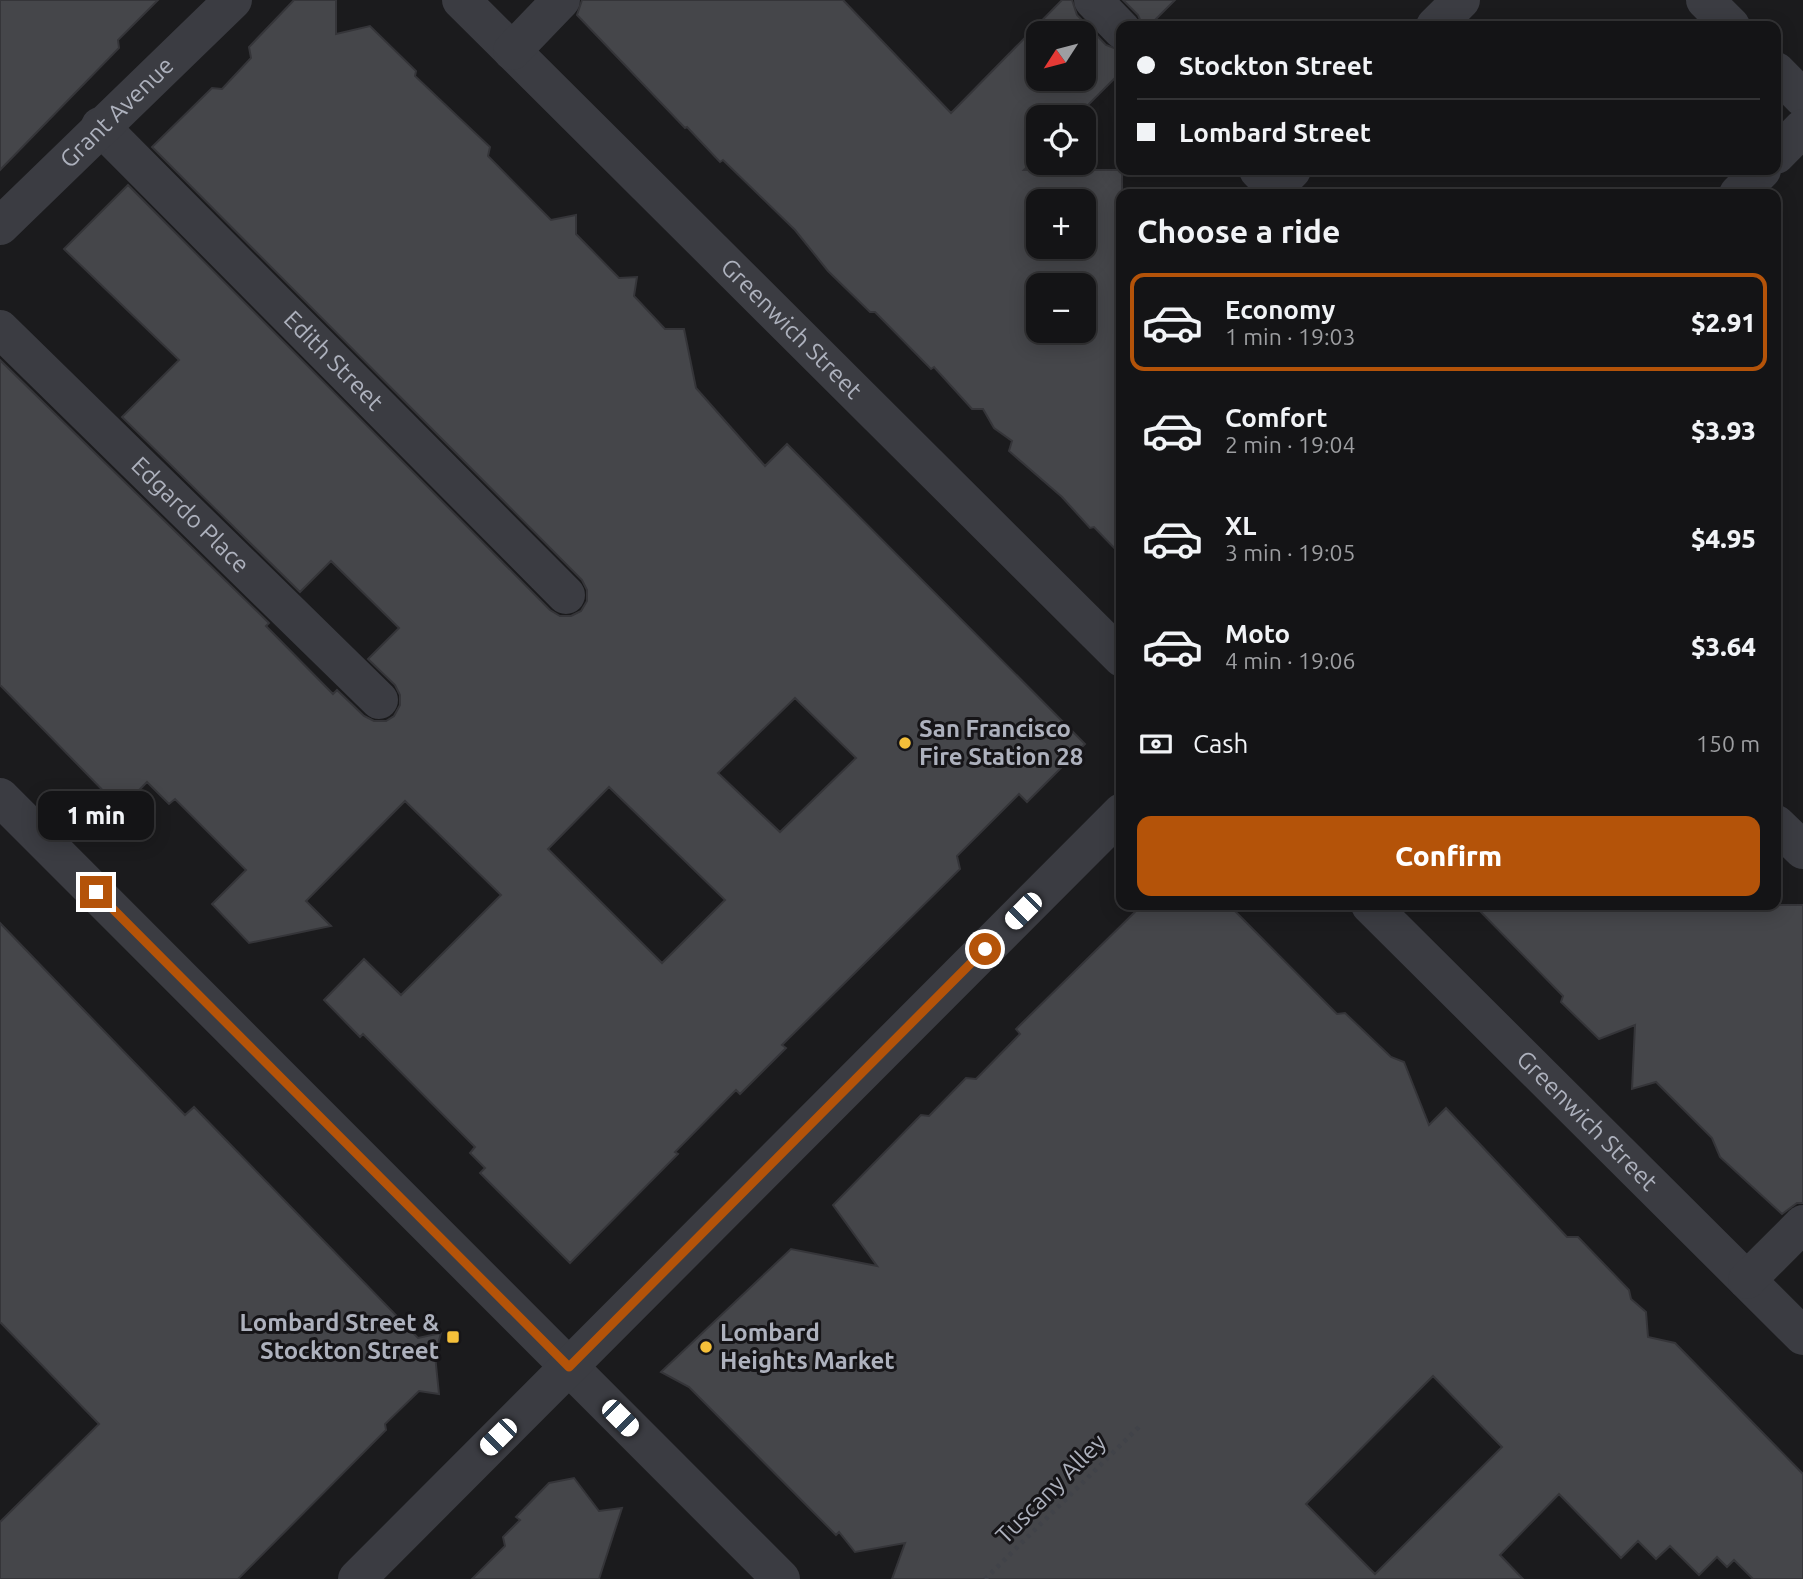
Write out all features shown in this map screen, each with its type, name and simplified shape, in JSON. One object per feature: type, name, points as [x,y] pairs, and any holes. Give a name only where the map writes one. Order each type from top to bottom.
[{"type":"street","name":"Grant Avenue","points":[[0,226],[100,126],[233,0]]},
{"type":"street","name":"Greenwich Street","points":[[461,0],[1116,652]]},
{"type":"street","points":[[512,51],[561,0]]},
{"type":"street","points":[[1093,0],[1116,24]]},
{"type":"street","points":[[1439,21],[1461,0]]},
{"type":"street","points":[[1705,0],[1726,21]]},
{"type":"street","points":[[1781,76],[1803,98]]},
{"type":"street","name":"Edith Street","points":[[100,126],[566,595]]},
{"type":"street","points":[[1781,150],[1803,128]]},
{"type":"street","points":[[1743,189],[1757,175]]},
{"type":"street","name":"Edgardo Place","points":[[0,329],[379,700]]},
{"type":"street","points":[[0,797],[781,1579]]},
{"type":"street","points":[[357,1579],[1116,818]]},
{"type":"street","points":[[1781,829],[1803,850]]},
{"type":"street","name":"Greenwich Street","points":[[1375,910],[1803,1336]]},
{"type":"street","points":[[1747,1280],[1803,1224]]},
{"type":"path","name":"Tuscany Alley","points":[[985,1579],[1142,1424]]},
{"type":"building","points":[[0,0],[158,0],[118,40],[119,48],[0,170]]},
{"type":"building","points":[[294,0],[336,0],[336,34],[370,26],[416,71],[415,76],[490,147],[488,156],[551,220],[576,215],[576,234],[619,278],[637,277],[634,296],[665,329],[684,329],[696,388],[765,466],[787,444],[1085,744],[1027,802],[1019,794],[957,856],[960,869],[782,1045],[786,1048],[740,1094],[736,1090],[675,1152],[678,1154],[570,1263],[480,1173],[485,1168],[470,1153],[475,1147],[363,1034],[360,1037],[324,1000],[364,959],[401,995],[501,895],[405,801],[306,901],[331,926],[249,943],[212,904],[246,870],[175,799],[169,804],[147,782],[121,809],[0,685],[0,360],[269,623],[266,626],[333,694],[337,690],[364,716],[374,721],[386,721],[394,716],[400,705],[400,695],[395,685],[368,659],[399,628],[331,561],[300,592],[122,417],[179,360],[64,249],[128,185],[550,610],[560,616],[571,616],[581,611],[587,601],[587,590],[582,580],[152,147],[212,88],[222,89],[251,58],[249,47]],"holes":[[[795,698],[856,758],[780,832],[718,773]],[[609,787],[725,900],[662,963],[548,849]]]},
{"type":"building","points":[[582,0],[843,0],[951,113],[1026,37],[1026,91],[1096,91],[1096,35],[1106,45],[1116,49],[1116,77],[1088,105],[1026,105],[1024,170],[1026,175],[1096,175],[1096,170],[1116,170],[1116,175],[1122,175],[1122,189],[1116,189],[1116,550],[1094,527],[1090,528],[1062,497],[1009,451],[1012,441],[994,428],[983,409],[972,409],[934,367],[931,369],[875,312],[870,312],[828,271],[795,230],[723,160],[720,162],[687,127],[685,128],[577,15]]},
{"type":"building","points":[[1062,0],[1072,0],[1077,15],[1083,21],[1041,21]]},
{"type":"building","points":[[1123,0],[1175,0],[1154,21],[1141,21]]},
{"type":"building","points":[[1781,905],[1803,905],[1803,1203],[1797,1203],[1782,1214],[1720,1157],[1712,1138],[1656,1082],[1632,1089],[1635,1025],[1599,1039],[1561,1002],[1563,996],[1479,910],[1781,910]]},
{"type":"building","points":[[1137,910],[1234,910],[1337,1014],[1345,1013],[1391,1057],[1404,1062],[1429,1125],[1446,1108],[1567,1237],[1578,1237],[1629,1290],[1631,1299],[1646,1312],[1648,1337],[1675,1343],[1803,1474],[1803,1579],[1753,1579],[1734,1560],[1727,1567],[1717,1557],[1699,1575],[1670,1546],[1656,1559],[1638,1541],[1621,1558],[1559,1494],[1500,1555],[1523,1579],[892,1579],[905,1543],[855,1552],[839,1532],[836,1535],[689,1387],[661,1372],[791,1249],[877,1266],[833,1205],[921,1115],[929,1116],[966,1078],[976,1079],[1020,1034],[1016,1029]],"holes":[[[1433,1376],[1502,1447],[1375,1574],[1306,1504]]]},
{"type":"building","points":[[0,923],[185,1115],[194,1107],[418,1338],[441,1333],[435,1355],[439,1394],[419,1391],[385,1424],[386,1430],[238,1579],[0,1579],[0,1522],[99,1424],[0,1322]]},
{"type":"building","points":[[574,1478],[599,1511],[622,1508],[599,1579],[472,1579],[505,1546],[503,1537],[520,1520],[516,1517],[549,1483]]},
{"type":"place","name":"San Francisco Fire Station 28","points":[[905,743]]},
{"type":"place","name":"Lombard Street & Stockton Street","points":[[453,1337]]},
{"type":"place","name":"Lombard Heights Market","points":[[706,1347]]},
{"type":"route","points":[[96,892],[569,1367],[985,949]]}]
